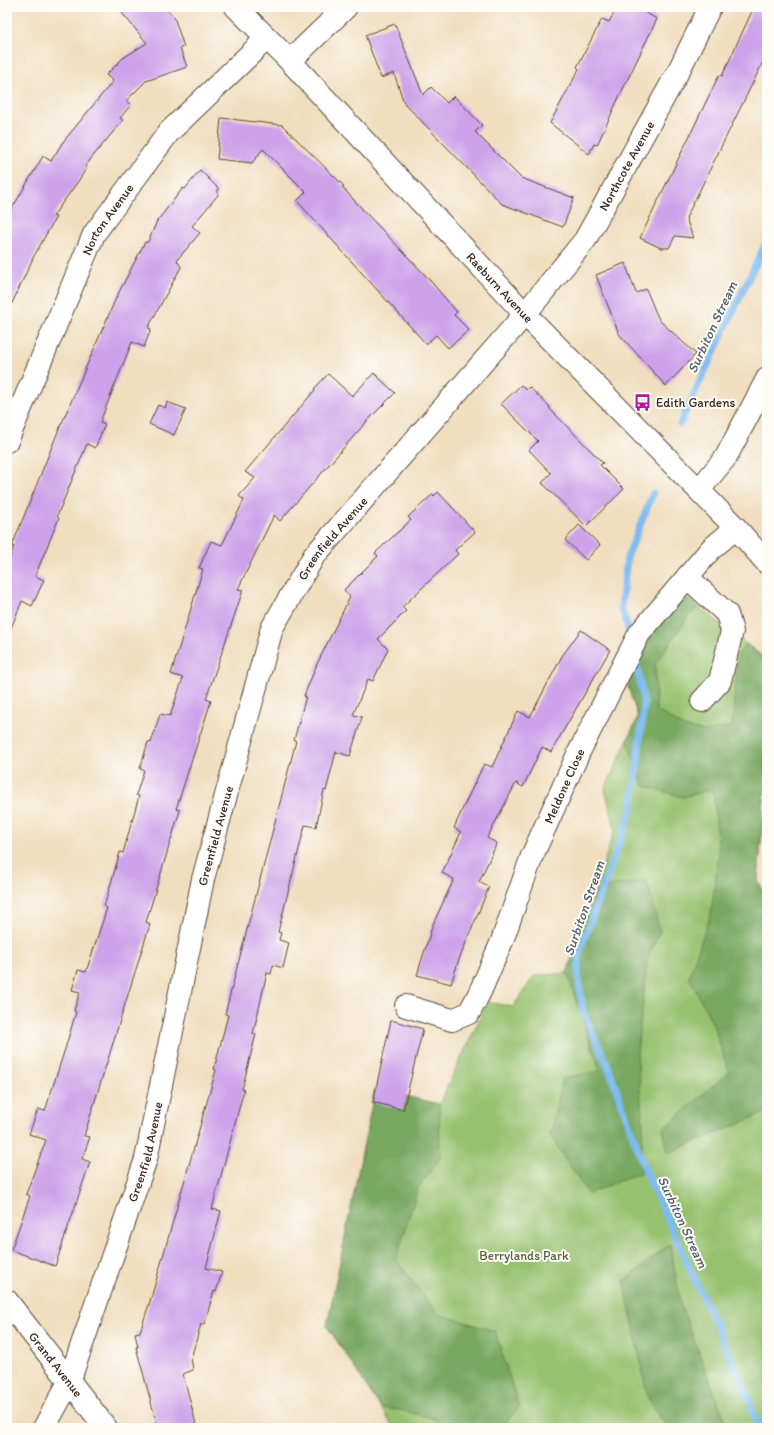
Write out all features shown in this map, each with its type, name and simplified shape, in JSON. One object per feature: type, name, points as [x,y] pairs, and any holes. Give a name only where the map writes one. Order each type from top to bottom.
[{"type":"street","name":"Raeburn Avenue","points":[[236,7],[290,62],[524,314],[699,490],[767,563]]},
{"type":"street","points":[[290,62],[346,7]]},
{"type":"street","name":"Northcote Avenue","points":[[524,314],[585,240],[679,70],[710,7]]},
{"type":"street","name":"Norton Avenue","points":[[7,441],[94,234],[169,132],[267,38]]},
{"type":"street","name":"Greenfield Avenue","points":[[44,1428],[70,1382],[146,1159],[203,879],[272,628],[314,556],[524,314]]},
{"type":"street","points":[[699,490],[726,457],[767,379]]},
{"type":"street","name":"Meldone Close","points":[[406,1006],[452,1020],[469,1013],[502,941],[532,856],[579,752],[639,634],[711,548],[736,528]]},
{"type":"street","points":[[687,577],[727,614],[732,631],[720,681],[702,701]]},
{"type":"street","name":"Grand Avenue","points":[[7,1301],[106,1428]]},
{"type":"green space","name":"Berrylands Park","points":[[679,592],[767,660],[767,757],[758,881],[767,898],[767,1428],[394,1428],[327,1326],[375,1089],[439,1104],[488,1002],[513,1007],[534,976],[567,973],[615,829],[605,789],[638,717],[623,671]]},
{"type":"green space","points":[[679,592],[698,607],[688,617],[655,664],[656,710],[684,727],[705,732],[732,726],[738,654],[746,644],[767,660],[767,757],[758,881],[767,898],[767,1112],[668,1153],[663,1129],[729,1072],[713,1024],[689,977],[711,913],[719,852],[713,789],[683,797],[644,786],[627,741],[638,717],[623,671]]},
{"type":"green space","points":[[647,881],[660,931],[648,957],[637,1052],[643,1127],[641,1172],[588,1194],[550,1135],[563,1078],[600,1071],[567,973],[594,893],[614,885]]},
{"type":"green space","points":[[375,1089],[439,1104],[440,1158],[418,1188],[396,1260],[438,1314],[495,1331],[519,1407],[501,1428],[455,1428],[431,1418],[400,1410],[381,1408],[327,1326]]},
{"type":"green space","points":[[670,1244],[681,1306],[728,1428],[667,1428],[648,1398],[624,1281]]},
{"type":"building","points":[[117,7],[165,7],[174,17],[184,47],[180,48],[187,67],[146,81],[126,101],[131,105],[120,118],[123,120],[85,166],[87,167],[79,180],[53,216],[56,217],[34,256],[7,314],[7,217],[43,156],[51,161],[63,142],[113,81],[106,75],[123,58],[147,43]]},
{"type":"building","points":[[617,7],[647,7],[644,12],[657,19],[597,145],[594,144],[589,154],[550,123],[579,69],[577,67],[602,19],[609,22]]},
{"type":"building","points":[[754,7],[767,7],[767,54],[686,218],[693,238],[675,236],[669,248],[661,248],[640,238],[719,75],[722,76]]},
{"type":"building","points":[[395,24],[423,95],[431,87],[447,103],[454,96],[482,125],[475,132],[521,178],[574,198],[563,227],[502,204],[404,103],[394,73],[381,78],[365,35]]},
{"type":"building","points":[[221,118],[282,125],[344,186],[342,187],[427,277],[457,312],[454,315],[469,330],[448,348],[436,335],[426,344],[297,201],[306,192],[263,149],[252,163],[217,159]]},
{"type":"building","points":[[200,170],[218,188],[218,195],[192,226],[200,233],[177,260],[181,267],[148,328],[151,329],[144,347],[132,342],[100,422],[105,424],[95,448],[87,444],[57,516],[59,518],[35,576],[44,580],[32,606],[22,601],[7,638],[7,565],[14,546],[12,546],[57,434],[116,298],[145,242],[148,242],[157,221],[183,188],[185,189]]},
{"type":"building","points":[[625,263],[636,293],[646,289],[659,320],[696,354],[666,386],[619,334],[596,275]]},
{"type":"building","points":[[374,373],[395,393],[367,421],[280,521],[274,515],[238,589],[243,590],[206,699],[211,701],[176,809],[180,810],[146,922],[150,924],[84,1136],[90,1137],[82,1159],[90,1162],[55,1266],[11,1250],[30,1196],[26,1194],[46,1140],[29,1134],[38,1109],[45,1111],[65,1049],[76,1012],[74,1011],[80,992],[72,990],[78,970],[86,972],[107,908],[104,907],[120,852],[123,853],[139,796],[136,795],[144,770],[140,769],[148,742],[151,743],[160,714],[170,716],[183,678],[171,674],[203,569],[199,568],[211,541],[222,545],[244,500],[239,496],[255,478],[245,472],[315,390],[314,389],[328,374],[352,396]]},
{"type":"building","points":[[521,385],[526,390],[529,387],[550,407],[549,408],[603,463],[600,465],[624,489],[586,526],[542,483],[551,473],[529,450],[538,441],[501,404]]},
{"type":"building","points":[[167,402],[186,409],[174,435],[149,424],[158,405],[165,408]]},
{"type":"building","points":[[438,492],[475,532],[455,550],[458,554],[402,607],[406,611],[378,639],[388,649],[373,681],[368,679],[353,715],[362,717],[350,756],[336,752],[326,791],[324,790],[316,827],[305,825],[278,932],[281,933],[279,940],[289,943],[283,968],[273,965],[271,974],[267,973],[253,1034],[256,1034],[242,1089],[244,1090],[212,1209],[221,1211],[206,1268],[222,1272],[216,1292],[214,1291],[204,1325],[201,1324],[191,1358],[193,1370],[183,1374],[197,1428],[158,1428],[136,1347],[138,1347],[135,1333],[140,1332],[152,1295],[216,1070],[214,1069],[228,1015],[225,1014],[296,741],[294,740],[306,696],[304,696],[317,664],[350,597],[344,590],[378,556],[375,553],[411,520],[408,517],[433,494],[434,496]]},
{"type":"building","points":[[579,525],[600,545],[586,560],[565,540]]},
{"type":"building","points":[[581,630],[610,650],[551,752],[542,747],[523,787],[516,783],[487,838],[497,843],[479,882],[489,887],[458,962],[451,984],[417,975],[433,924],[454,879],[442,873],[461,832],[454,828],[468,797],[484,764],[492,767],[518,711],[530,717],[562,656]]},
{"type":"building","points":[[391,1020],[423,1029],[403,1110],[373,1102]]},
{"type":"waterway","name":"Surbiton Stream","points":[[680,424],[767,240]]},
{"type":"waterway","name":"Surbiton Stream","points":[[632,639],[621,608],[627,558],[653,493]]},
{"type":"waterway","name":"Surbiton Stream","points":[[635,655],[644,705],[632,809],[579,953],[578,974],[583,1012],[608,1066],[647,1175],[745,1389],[759,1428]]},
{"type":"place","name":"Edith Gardens","points":[[643,402]]}]
